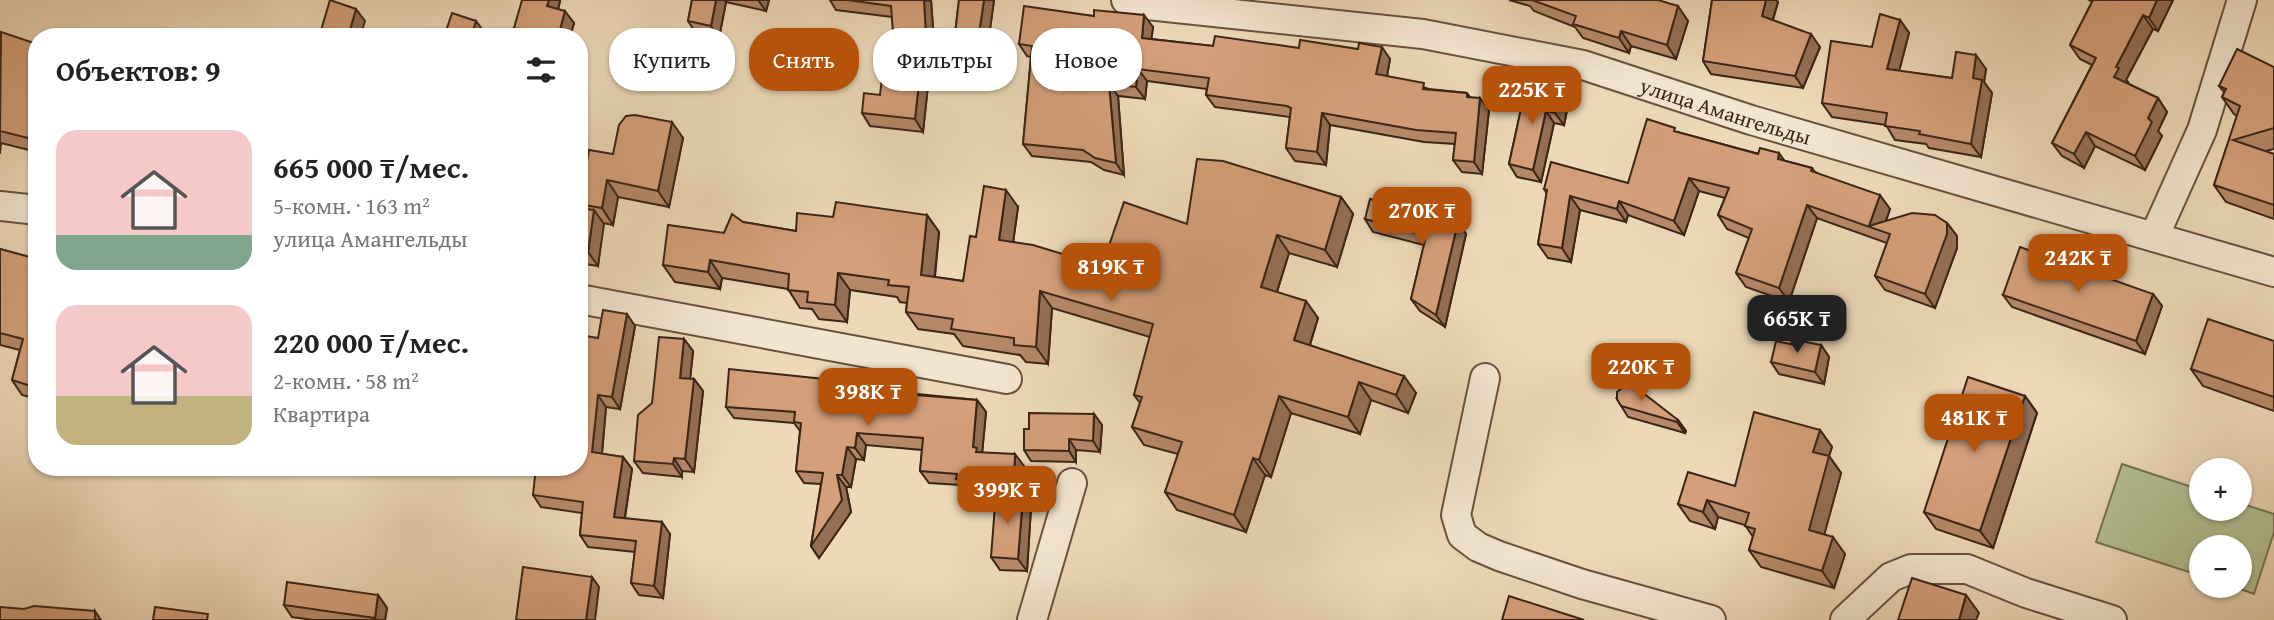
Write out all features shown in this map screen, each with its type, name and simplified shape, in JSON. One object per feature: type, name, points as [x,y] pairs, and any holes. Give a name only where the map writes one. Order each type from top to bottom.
[{"type":"street","name":"улица Амангельды","points":[[1126,0],[1138,4],[1423,34],[1583,65],[1751,120],[2274,272]]},
{"type":"street","points":[[2154,237],[2202,130],[2242,0]]},
{"type":"street","points":[[0,206],[28,210]]},
{"type":"street","points":[[588,301],[1007,379]]},
{"type":"street","points":[[1485,378],[1456,515],[1462,535],[1478,547],[1499,556],[1582,584],[1711,620]]},
{"type":"street","points":[[1032,620],[1072,483]]},
{"type":"street","points":[[1845,620],[1891,577],[1910,569],[1967,569],[2026,593],[2112,620]]},
{"type":"green space","points":[[2122,464],[2189,486],[2189,521],[2252,521],[2252,507],[2274,514],[2274,532],[2254,594],[2252,535],[2189,535],[2189,572],[2096,542]]},
{"type":"building","points":[[330,0],[356,9],[351,28],[322,28]]},
{"type":"building","points":[[522,0],[549,0],[547,6],[565,11],[560,28],[514,28]]},
{"type":"building","points":[[692,0],[716,0],[711,26],[688,21]]},
{"type":"building","points":[[847,0],[924,0],[926,28],[893,28],[891,6]]},
{"type":"building","points":[[959,0],[984,0],[980,28],[956,28]]},
{"type":"building","points":[[1532,0],[1658,0],[1678,6],[1667,45],[1621,31],[1619,38],[1573,24],[1576,16]]},
{"type":"building","points":[[1712,0],[1766,0],[1762,16],[1811,34],[1795,76],[1703,61]]},
{"type":"building","points":[[2093,0],[2157,0],[2149,18],[2143,15],[2116,67],[2119,68],[2114,77],[2158,98],[2148,118],[2152,122],[2135,156],[2086,132],[2074,154],[2052,143],[2096,58],[2070,45]]},
{"type":"building","points":[[1024,6],[1094,16],[1094,10],[1144,15],[1142,38],[1142,28],[1031,28],[1031,46],[1019,44]]},
{"type":"building","points":[[452,13],[476,21],[474,28],[447,28]]},
{"type":"building","points":[[1880,14],[1900,20],[1887,69],[1952,78],[1956,52],[1976,55],[1973,78],[1982,80],[1971,144],[1919,134],[1920,131],[1885,126],[1887,113],[1822,103],[1831,41],[1872,47]]},
{"type":"building","points":[[1,32],[28,41],[28,138],[0,131]]},
{"type":"building","points":[[1215,36],[1299,48],[1300,40],[1358,49],[1359,43],[1382,47],[1376,74],[1424,83],[1423,89],[1467,93],[1467,97],[1480,98],[1474,162],[1453,160],[1456,133],[1416,130],[1322,113],[1317,152],[1286,148],[1291,108],[1206,95],[1209,78],[1142,70],[1142,38],[1213,46]]},
{"type":"building","points":[[2237,49],[2274,67],[2274,128],[2233,140],[2274,154],[2274,205],[2214,185],[2240,106],[2222,97],[2226,89],[2219,86]]},
{"type":"building","points":[[1031,57],[1031,91],[1110,91],[1116,163],[1095,158],[1083,150],[1023,144]]},
{"type":"building","points":[[1526,86],[1559,93],[1555,113],[1546,111],[1533,170],[1509,164]]},
{"type":"building","points":[[880,91],[918,91],[915,119],[862,113],[864,93],[880,95]]},
{"type":"building","points":[[635,115],[672,122],[658,191],[607,180],[602,208],[588,206],[589,150],[613,154],[619,125],[626,116]]},
{"type":"building","points":[[1647,119],[1675,128],[1674,131],[1758,154],[1760,148],[1779,153],[1778,159],[1812,168],[1811,171],[1880,195],[1869,226],[1912,213],[1935,215],[1947,223],[1947,234],[1925,294],[1875,276],[1890,234],[1807,205],[1779,288],[1736,273],[1752,229],[1718,215],[1729,188],[1689,178],[1674,221],[1619,201],[1617,209],[1570,196],[1562,248],[1538,244],[1547,190],[1544,189],[1551,162],[1628,183]]},
{"type":"building","points":[[1197,159],[1223,161],[1341,197],[1325,250],[1277,235],[1261,287],[1306,301],[1294,340],[1404,376],[1396,395],[1359,382],[1348,417],[1279,396],[1259,460],[1253,458],[1234,515],[1165,492],[1182,442],[1132,427],[1142,397],[1134,395],[1153,324],[1040,291],[1036,347],[1014,345],[1014,338],[951,329],[953,319],[906,312],[909,287],[888,285],[889,280],[838,273],[835,305],[807,302],[808,292],[788,290],[789,274],[710,260],[708,272],[663,265],[668,225],[724,233],[732,214],[743,222],[796,231],[797,213],[833,217],[836,202],[927,215],[921,275],[963,281],[970,236],[976,237],[984,186],[1006,190],[999,240],[1033,245],[1102,266],[1124,202],[1187,224]]},
{"type":"building","points":[[1370,199],[1458,222],[1436,315],[1411,299],[1426,236],[1365,219]]},
{"type":"building","points":[[588,209],[594,210],[588,252]]},
{"type":"building","points":[[2020,247],[2153,294],[2136,341],[2003,295]]},
{"type":"building","points":[[0,249],[28,257],[28,385],[12,380],[23,339],[0,333]]},
{"type":"building","points":[[603,310],[627,314],[612,397],[598,395],[592,452],[623,457],[614,517],[662,522],[654,586],[631,583],[636,541],[580,535],[583,502],[533,495],[535,476],[588,476],[588,336],[598,338]]},
{"type":"building","points":[[2208,319],[2274,341],[2274,397],[2191,369]]},
{"type":"building","points":[[659,337],[684,339],[680,378],[694,379],[685,459],[674,458],[673,464],[634,461],[638,415],[652,403]]},
{"type":"building","points":[[1776,341],[1800,346],[1801,341],[1821,345],[1815,372],[1771,362]]},
{"type":"building","points":[[729,369],[853,382],[853,388],[911,389],[916,395],[977,400],[973,447],[977,448],[976,452],[1015,454],[1014,483],[956,479],[957,474],[920,471],[923,438],[857,433],[855,448],[847,447],[842,475],[837,475],[842,500],[811,546],[823,473],[796,471],[801,423],[794,422],[795,412],[726,407]]},
{"type":"building","points":[[1968,377],[2025,396],[1980,531],[1924,512]]},
{"type":"building","points":[[1626,385],[1634,386],[1678,420],[1677,422],[1621,406],[1617,392]]},
{"type":"building","points":[[1754,412],[1820,430],[1813,452],[1829,456],[1809,530],[1833,537],[1822,571],[1749,550],[1755,529],[1745,526],[1749,513],[1707,500],[1703,512],[1678,504],[1688,472],[1735,486]]},
{"type":"building","points":[[1029,413],[1094,414],[1093,441],[1069,439],[1069,451],[1024,450],[1024,429],[1029,429]]},
{"type":"building","points":[[996,493],[1023,496],[1018,559],[991,557]]},
{"type":"building","points":[[523,567],[592,577],[586,620],[516,620]]},
{"type":"building","points":[[1912,578],[1966,595],[1959,620],[1898,620]]},
{"type":"building","points":[[287,582],[378,595],[375,618],[284,605]]},
{"type":"building","points":[[1509,596],[1584,620],[1502,620]]},
{"type":"building","points":[[34,606],[95,611],[95,620],[0,620],[0,607],[24,609]]},
{"type":"building","points":[[155,607],[208,614],[207,620],[153,620]]}]
